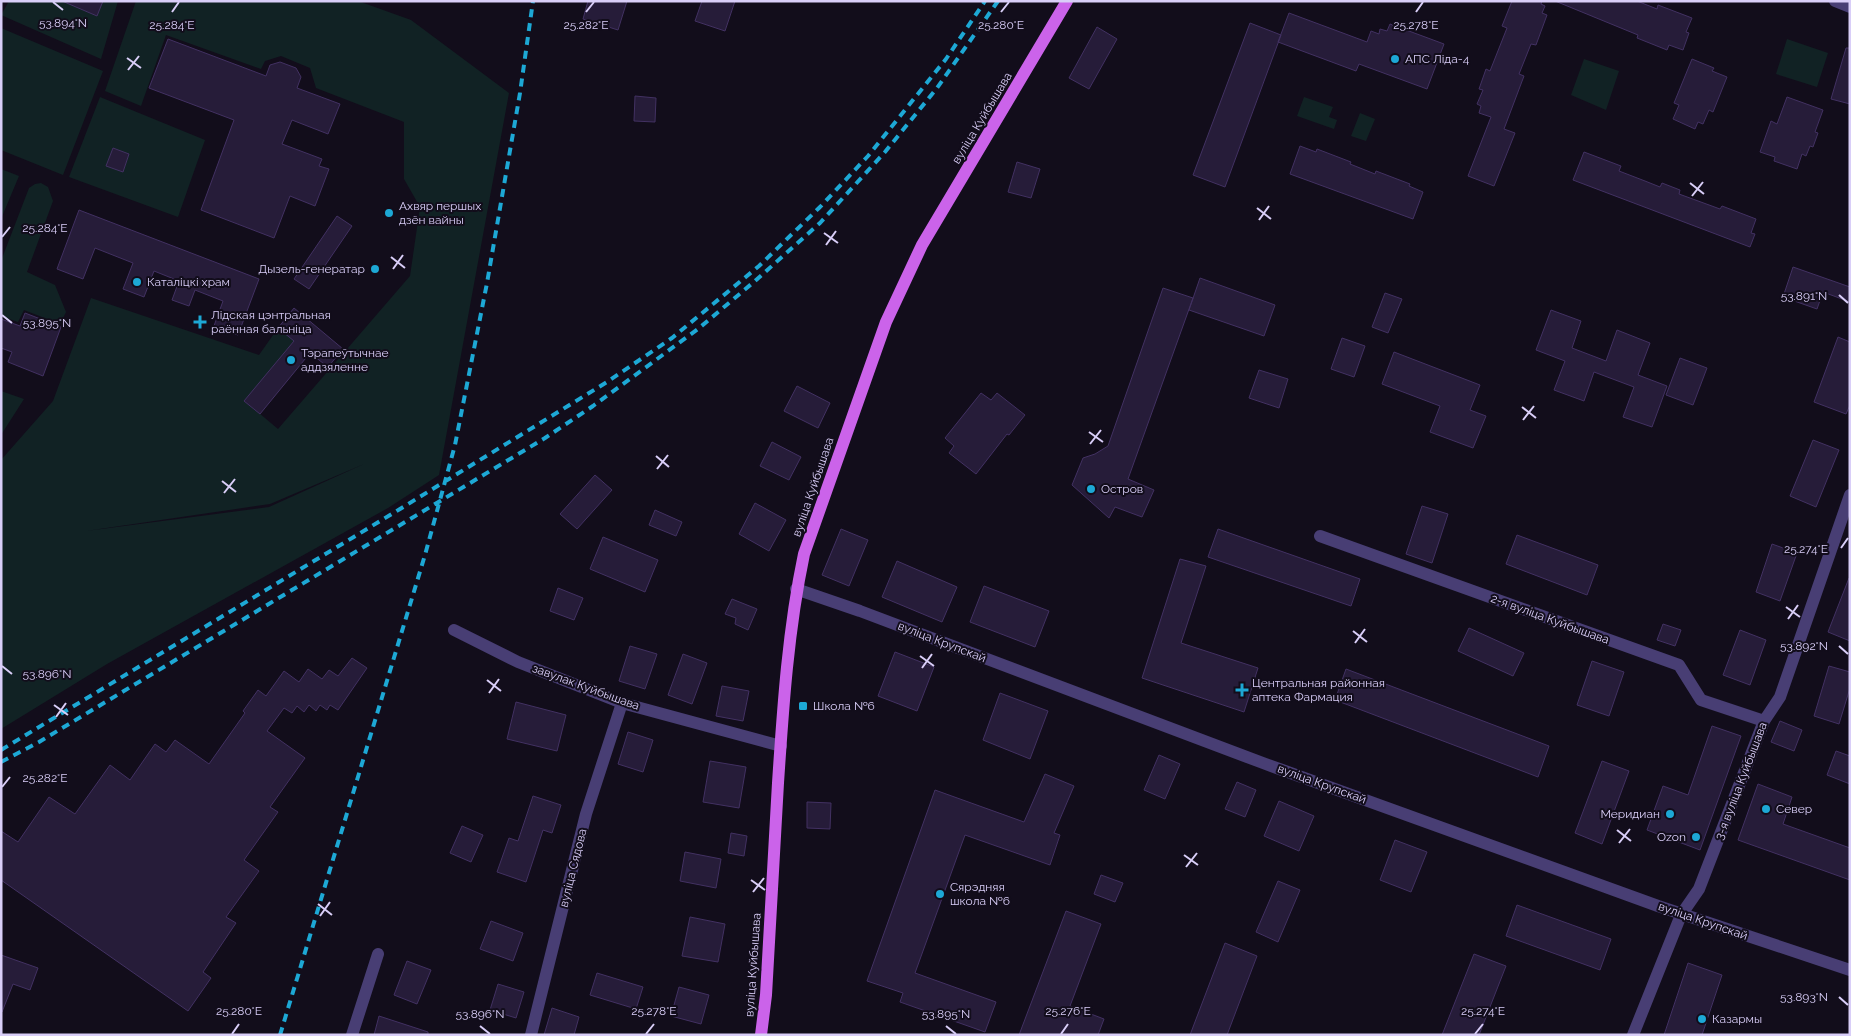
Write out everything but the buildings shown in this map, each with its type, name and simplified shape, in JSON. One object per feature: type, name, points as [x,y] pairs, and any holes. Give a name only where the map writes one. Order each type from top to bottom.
[{"type":"main road","name":"вуліца Куйбышава","points":[[761,1035],[766,995],[780,746],[796,589],[804,554],[886,322],[922,245],[1067,1]]},
{"type":"street","points":[[1835,1],[1850,7]]},
{"type":"street","name":"3-я вуліца Куйбышава","points":[[1633,1035],[1681,915],[1699,889],[1764,721],[1780,696],[1850,495]]},
{"type":"street","name":"2-я вуліца Куйбышава","points":[[1320,536],[1680,665],[1701,700],[1764,721]]},
{"type":"street","name":"вуліца Крупскай","points":[[796,589],[860,611],[1263,763],[1681,915],[1850,970]]},
{"type":"street","name":"завулак Куйбышава","points":[[454,630],[518,662],[622,703],[780,746]]},
{"type":"street","name":"вуліца Сядова","points":[[531,1035],[586,814],[622,703]]},
{"type":"street","points":[[352,1035],[378,954]]},
{"type":"shaded area","points":[[9,1],[118,1],[101,59],[1,15]]},
{"type":"shaded area","points":[[136,1],[358,1],[411,20],[509,93],[439,475],[388,508],[107,664],[1,729],[1,460],[53,401],[91,298],[259,355],[278,328],[294,341],[245,401],[278,429],[410,276],[420,207],[404,179],[404,122],[316,88],[310,68],[281,56],[265,61],[261,69],[166,35],[141,106],[105,91]],"holes":[[[364,464],[269,507],[86,531],[270,504]]]},
{"type":"shaded area","points":[[1,28],[103,71],[63,175],[1,150]]},
{"type":"shaded area","points":[[1787,39],[1828,53],[1817,87],[1776,74]]},
{"type":"shaded area","points":[[1584,59],[1619,71],[1606,110],[1571,95]]},
{"type":"shaded area","points":[[100,97],[205,140],[178,217],[69,177]]},
{"type":"shaded area","points":[[1304,97],[1333,107],[1329,117],[1337,120],[1334,129],[1297,116]]},
{"type":"shaded area","points":[[1360,113],[1375,119],[1366,141],[1351,136]]},
{"type":"shaded area","points":[[1,169],[19,176],[1,219]]},
{"type":"shaded area","points":[[41,183],[48,187],[53,201],[27,272],[55,285],[66,312],[60,324],[24,310],[18,322],[1,316],[1,261],[29,188]]},
{"type":"shaded area","points":[[1,391],[24,399],[1,435]]},
{"type":"railway","points":[[280,1035],[425,555],[455,445],[487,283],[520,93],[533,1]]},
{"type":"railway","points":[[1,750],[607,382],[672,338],[759,266],[820,207],[868,156],[946,59],[985,1]]},
{"type":"railway","points":[[1,762],[39,742],[545,438],[593,406],[698,329],[820,223],[885,152],[937,88],[998,1]]},
{"type":"place","name":"АПС Ліда-4","points":[[1395,59]]},
{"type":"place","name":"Ахвяр першых дзён вайны","points":[[389,213]]},
{"type":"place","name":"Дызель-генератар","points":[[375,269]]},
{"type":"place","name":"Каталіцкі храм","points":[[137,282]]},
{"type":"place","name":"Лідская цэнтральная раённая бальніца","points":[[200,322]]},
{"type":"place","name":"Тэрапеўтычнае аддзяленне","points":[[291,360]]},
{"type":"place","name":"Остров","points":[[1091,489]]},
{"type":"place","name":"Центральная районная аптека Фармация","points":[[1242,690]]},
{"type":"place","name":"Школа №6","points":[[803,706]]},
{"type":"place","name":"Север","points":[[1766,809]]},
{"type":"place","name":"Меридиан","points":[[1670,814]]},
{"type":"place","name":"Ozon","points":[[1696,837]]},
{"type":"place","name":"Сярэдняя школа №6","points":[[940,894]]},
{"type":"place","name":"Казармы","points":[[1702,1019]]}]
